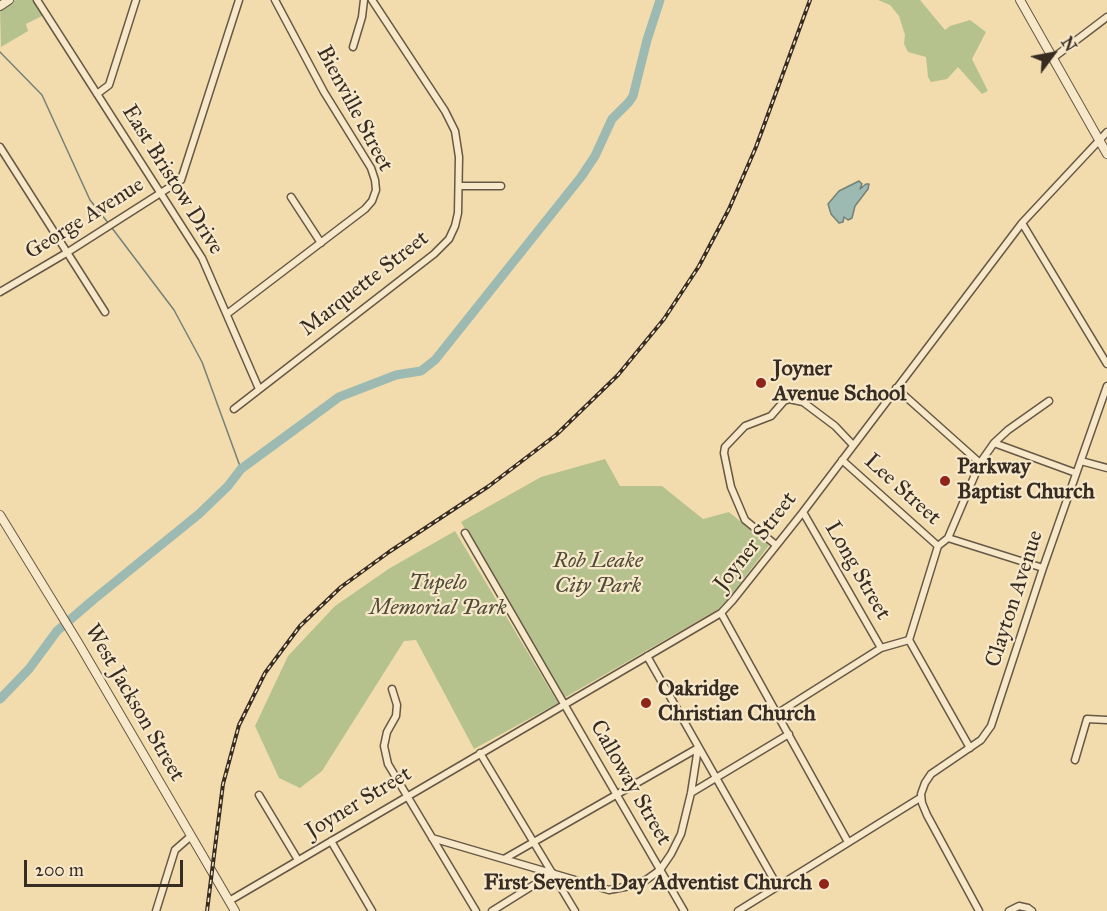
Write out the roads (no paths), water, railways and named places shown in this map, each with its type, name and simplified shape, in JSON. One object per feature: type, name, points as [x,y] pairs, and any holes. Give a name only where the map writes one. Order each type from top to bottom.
[{"type":"street","points":[[0,6],[9,0]]},
{"type":"street","name":"East Bristow Drive","points":[[37,0],[202,258],[259,388]]},
{"type":"street","points":[[97,94],[109,85],[136,0]]},
{"type":"street","name":"George Avenue","points":[[0,292],[68,252],[179,181],[183,175],[239,0]]},
{"type":"street","name":"Bienville Street","points":[[226,314],[369,205],[375,196],[375,180],[366,160],[318,82],[275,0]]},
{"type":"street","points":[[353,47],[362,17],[364,0]]},
{"type":"street","name":"Marquette Street","points":[[234,409],[446,244],[453,234],[457,220],[459,149],[452,124],[372,0]]},
{"type":"street","points":[[1020,0],[1107,154]]},
{"type":"street","points":[[1053,58],[1107,18]]},
{"type":"street","name":"Joyner Street","points":[[230,901],[721,613],[803,512],[1022,223],[1107,132]]},
{"type":"street","points":[[0,147],[105,312]]},
{"type":"street","points":[[459,186],[501,186]]},
{"type":"street","points":[[291,197],[321,243]]},
{"type":"street","points":[[1022,223],[1107,364]]},
{"type":"street","name":"Clayton Avenue","points":[[920,798],[928,778],[985,736],[994,720],[1043,568],[1107,386]]},
{"type":"street","points":[[896,388],[980,463]]},
{"type":"street","points":[[776,545],[745,519],[731,487],[724,453],[725,447],[745,426],[771,416],[784,401],[789,399],[803,402],[835,426],[853,446]]},
{"type":"street","points":[[970,748],[909,640],[938,546],[948,538],[980,463],[994,443],[1029,414],[1049,401]]},
{"type":"street","points":[[994,443],[1076,473]]},
{"type":"street","name":"Lee Street","points":[[842,460],[938,546]]},
{"type":"street","points":[[1081,461],[1107,468]]},
{"type":"street","name":"Long Street","points":[[803,512],[881,648]]},
{"type":"street","name":"West Jackson Street","points":[[0,514],[62,615],[235,911]]},
{"type":"street","name":"Calloway Street","points":[[465,533],[684,911]]},
{"type":"street","points":[[948,538],[1043,568]]},
{"type":"street","points":[[721,613],[849,842]]},
{"type":"street","points":[[778,713],[881,648],[909,640]]},
{"type":"street","points":[[647,656],[778,887]]},
{"type":"street","points":[[392,689],[397,705],[396,716],[387,732],[384,746],[388,764],[476,911]]},
{"type":"street","points":[[1075,760],[1087,719],[1107,720]]},
{"type":"street","points":[[691,793],[789,734]]},
{"type":"street","points":[[432,838],[609,890],[646,880],[660,870],[672,854],[681,834],[691,793],[698,748]]},
{"type":"street","points":[[504,859],[698,748]]},
{"type":"street","points":[[480,753],[575,911]]},
{"type":"street","points":[[259,795],[298,860]]},
{"type":"street","points":[[738,911],[920,798],[979,911]]},
{"type":"street","points":[[156,911],[175,850],[191,836]]},
{"type":"street","points":[[331,841],[372,911]]},
{"type":"street","points":[[492,911],[553,873]]},
{"type":"street","points":[[1009,911],[1019,906],[1032,911]]},
{"type":"water","points":[[859,181],[862,184],[860,189],[869,184],[868,189],[855,206],[852,218],[848,220],[844,217],[843,222],[839,223],[831,214],[828,204],[839,191]]},
{"type":"waterway","points":[[0,699],[29,669],[57,631],[199,514],[228,486],[241,469],[339,397],[396,375],[421,371],[435,360],[581,177],[595,156],[612,119],[633,96],[660,0]]},
{"type":"waterway","points":[[0,52],[42,95],[90,200],[109,224]]},
{"type":"waterway","points":[[112,228],[174,310],[202,362],[241,469]]},
{"type":"railway","points":[[207,911],[223,784],[239,725],[265,673],[300,626],[341,587],[389,552],[489,486],[556,435],[618,375],[664,319],[699,266],[729,209],[756,147],[810,0]]},
{"type":"place","name":"Joyner Avenue School","points":[[761,383]]},
{"type":"place","name":"Parkway Baptist Church","points":[[945,481]]},
{"type":"place","name":"Oakridge Christian Church","points":[[646,703]]},
{"type":"place","name":"First Seventh Day Adventist Church","points":[[824,884]]},
{"type":"park label","name":"Rob Leake City Park","points":[[598,574]]},
{"type":"park label","name":"Tupelo Memorial Park","points":[[438,596]]}]
